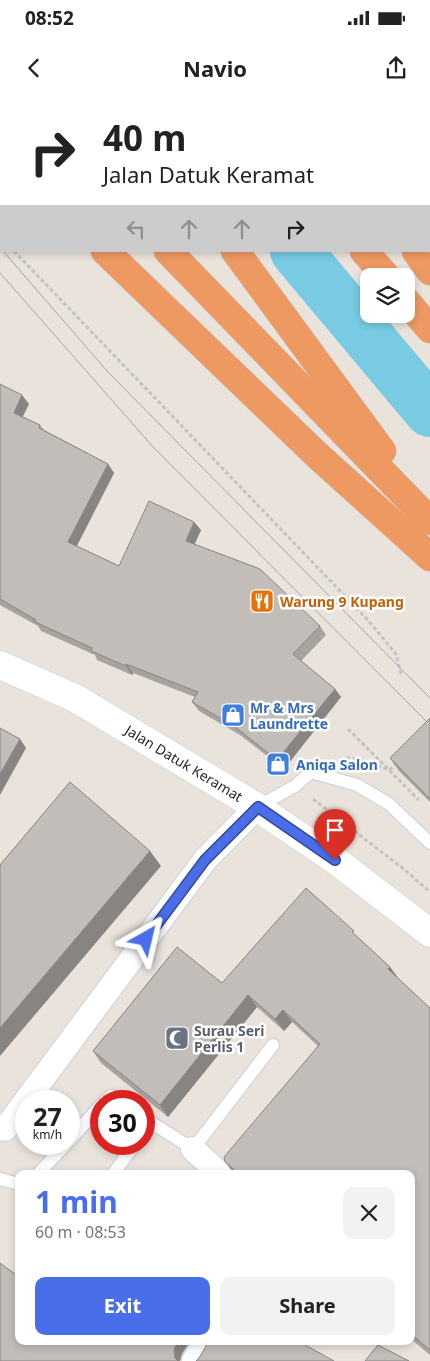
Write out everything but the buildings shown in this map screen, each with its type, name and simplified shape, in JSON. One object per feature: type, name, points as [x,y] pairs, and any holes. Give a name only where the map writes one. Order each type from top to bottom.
[{"type":"highway","points":[[107,252],[317,455],[430,556]]},
{"type":"highway","points":[[169,252],[430,521]]},
{"type":"highway","points":[[236,252],[430,517]]},
{"type":"highway","points":[[365,252],[379,268]]},
{"type":"highway","points":[[417,252],[430,271]]},
{"type":"highway","points":[[415,312],[430,329]]},
{"type":"street","name":"Jalan Datuk Keramat","points":[[0,665],[75,698],[258,807],[335,860],[430,933]]},
{"type":"street","points":[[5,1129],[205,860],[258,807]]},
{"type":"street","points":[[192,1149],[216,1170]]},
{"type":"street","points":[[194,1361],[204,1345]]},
{"type":"lane","points":[[258,807],[295,786],[311,772],[357,784],[390,804],[430,843]]},
{"type":"lane","points":[[155,1129],[192,1149],[273,1045]]},
{"type":"lane","points":[[80,1129],[90,1117]]},
{"type":"lane","points":[[42,1170],[56,1155]]},
{"type":"lane","points":[[116,1170],[127,1155]]},
{"type":"lane","points":[[0,1179],[15,1183]]},
{"type":"path","points":[[15,252],[366,618],[396,654],[401,674]]},
{"type":"path","points":[[348,730],[423,804]]},
{"type":"path","points":[[390,770],[403,756]]},
{"type":"path","points":[[295,786],[405,870],[430,892]]},
{"type":"water","points":[[278,252],[325,252],[360,292],[360,296],[334,324]]},
{"type":"waterway","points":[[297,252],[430,411]]},
{"type":"tram line","points":[[4,252],[107,371],[430,698]]},
{"type":"tram line","points":[[0,273],[154,448],[430,725]]},
{"type":"place","name":"Warung 9 Kupang","points":[[262,601]]},
{"type":"place","name":"Mr & Mrs Laundrette","points":[[233,715]]},
{"type":"place","name":"Aniqa Salon","points":[[278,764]]},
{"type":"place","name":"Surau Seri Perlis 1","points":[[177,1038]]},
{"type":"route","points":[[146,939],[205,860],[258,807],[335,860]]}]
